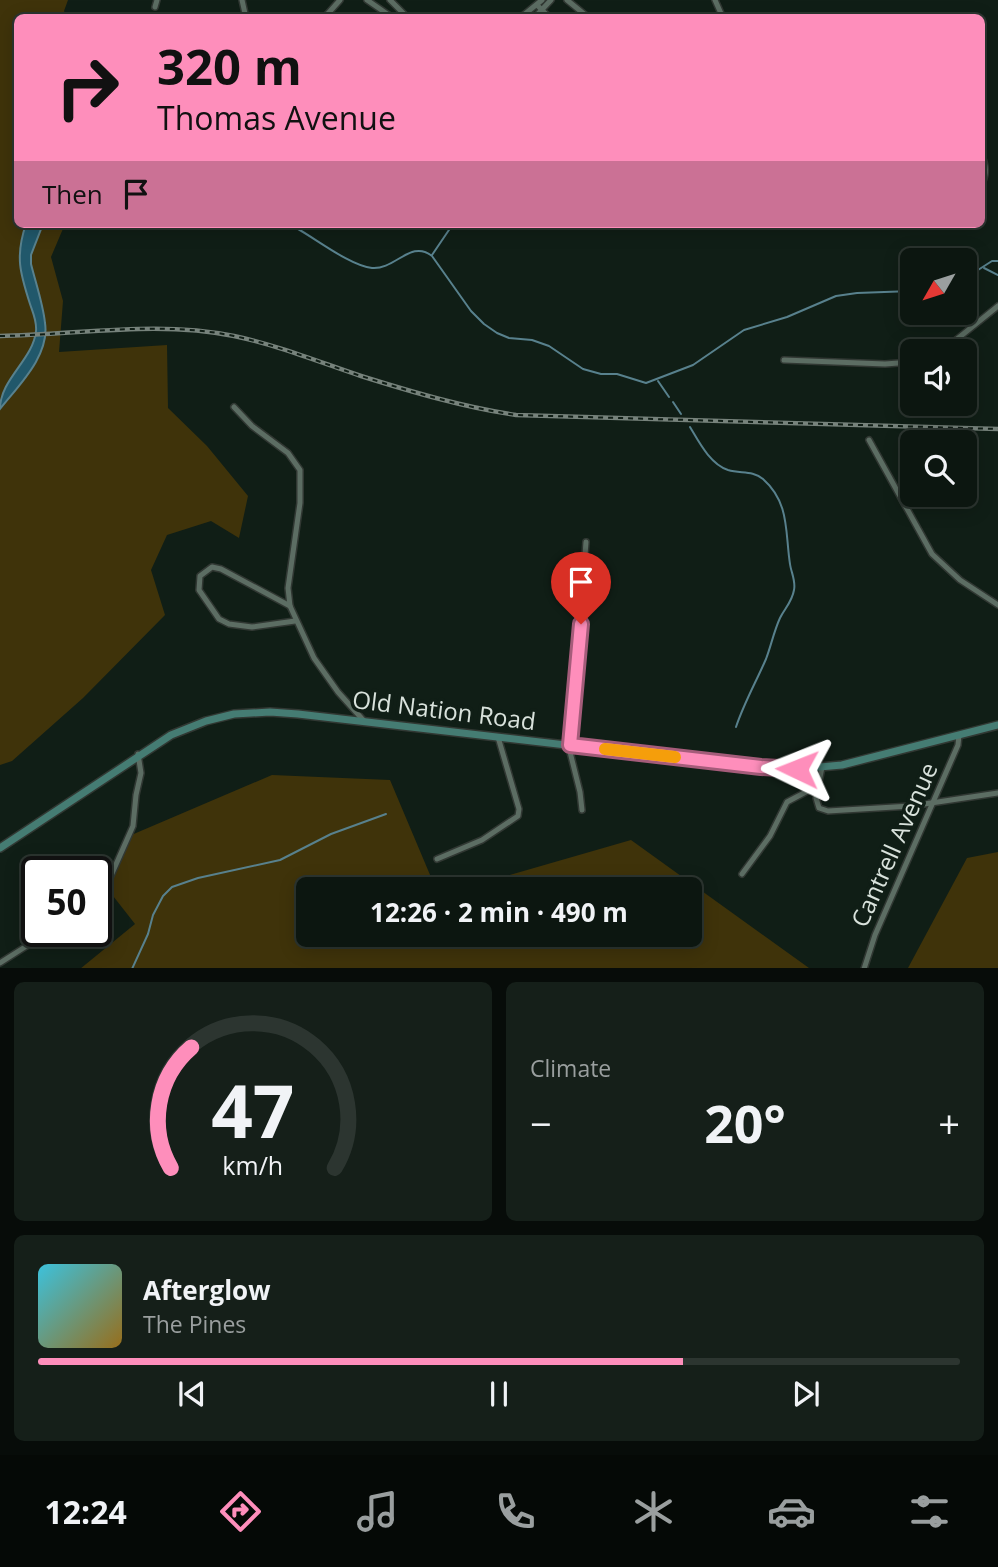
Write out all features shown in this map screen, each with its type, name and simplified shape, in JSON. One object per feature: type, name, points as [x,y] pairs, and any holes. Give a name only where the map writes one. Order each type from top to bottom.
[{"type":"main road","name":"Old Nation Road","points":[[0,848],[171,734],[234,715],[270,712],[364,721],[761,767],[822,767],[864,760],[998,725]]},
{"type":"street","points":[[339,2],[347,0]]},
{"type":"street","points":[[367,0],[387,14]]},
{"type":"street","points":[[390,0],[404,14]]},
{"type":"street","points":[[539,14],[551,0]]},
{"type":"street","points":[[567,0],[584,14]]},
{"type":"street","points":[[525,14],[539,3],[546,14]]},
{"type":"street","points":[[957,339],[998,306]]},
{"type":"street","points":[[784,360],[900,363]]},
{"type":"street","points":[[234,407],[252,426],[288,453],[300,470],[300,503],[288,588],[290,606],[295,621],[320,667],[364,721]]},
{"type":"street","points":[[869,440],[932,554],[960,580],[998,605]]},
{"type":"street","points":[[582,810],[580,792],[570,759],[570,745],[586,542]]},
{"type":"street","points":[[290,606],[221,569],[212,568],[200,576],[199,590],[219,619],[229,624],[252,627],[295,621]]},
{"type":"street","name":"Cantrell Avenue","points":[[864,968],[875,935],[958,745],[959,735]]},
{"type":"street","points":[[437,859],[482,840],[518,816],[519,809],[498,737]]},
{"type":"street","points":[[112,873],[133,826],[136,794],[142,773],[138,754]]},
{"type":"street","points":[[822,767],[817,805],[828,811],[933,803],[998,793]]},
{"type":"street","points":[[742,874],[769,836],[787,803],[819,785]]},
{"type":"street","points":[[0,963],[25,947]]},
{"type":"shaded area","points":[[0,0],[68,0],[66,14],[14,14],[14,228],[63,228],[51,257],[63,301],[59,352],[167,345],[168,408],[207,446],[248,496],[239,538],[211,521],[167,535],[151,570],[165,615],[83,698],[12,761],[0,765]]},
{"type":"shaded area","points":[[272,775],[390,780],[431,877],[296,877],[296,947],[702,947],[702,891],[809,968],[81,968],[107,947],[112,947],[112,943],[135,924],[112,895],[112,874],[129,836]]},
{"type":"shaded area","points":[[631,840],[682,877],[503,877]]},
{"type":"shaded area","points":[[998,852],[998,968],[908,968],[967,858]]},
{"type":"water","points":[[25,228],[41,228],[31,255],[31,264],[43,309],[45,335],[38,359],[0,409],[5,388],[29,351],[36,331],[20,264]]},
{"type":"waterway","points":[[296,228],[352,262],[372,268],[388,265],[410,253],[424,252],[432,256],[471,311],[497,333],[549,346],[583,369],[601,374],[617,374],[646,383],[693,365],[744,330],[787,317],[836,296],[900,291]]},
{"type":"waterway","points":[[432,255],[450,228]]},
{"type":"waterway","points":[[977,271],[992,261],[998,261]]},
{"type":"waterway","points":[[984,268],[998,275]]},
{"type":"waterway","points":[[658,381],[669,397]]},
{"type":"waterway","points":[[673,402],[681,414]]},
{"type":"waterway","points":[[690,427],[716,463],[728,470],[755,474],[763,479],[778,498],[785,518],[794,583],[793,594],[780,618],[766,659],[736,727]]},
{"type":"waterway","points":[[132,968],[148,934],[153,915],[163,896],[172,887],[198,878],[280,860],[331,834],[386,814]]},
{"type":"railway","points":[[0,336],[147,329],[205,331],[266,344],[438,398],[516,415],[998,429]]},
{"type":"slow traffic","points":[[605,749],[675,757]]},
{"type":"route","points":[[581,624],[570,745],[797,769]]}]
